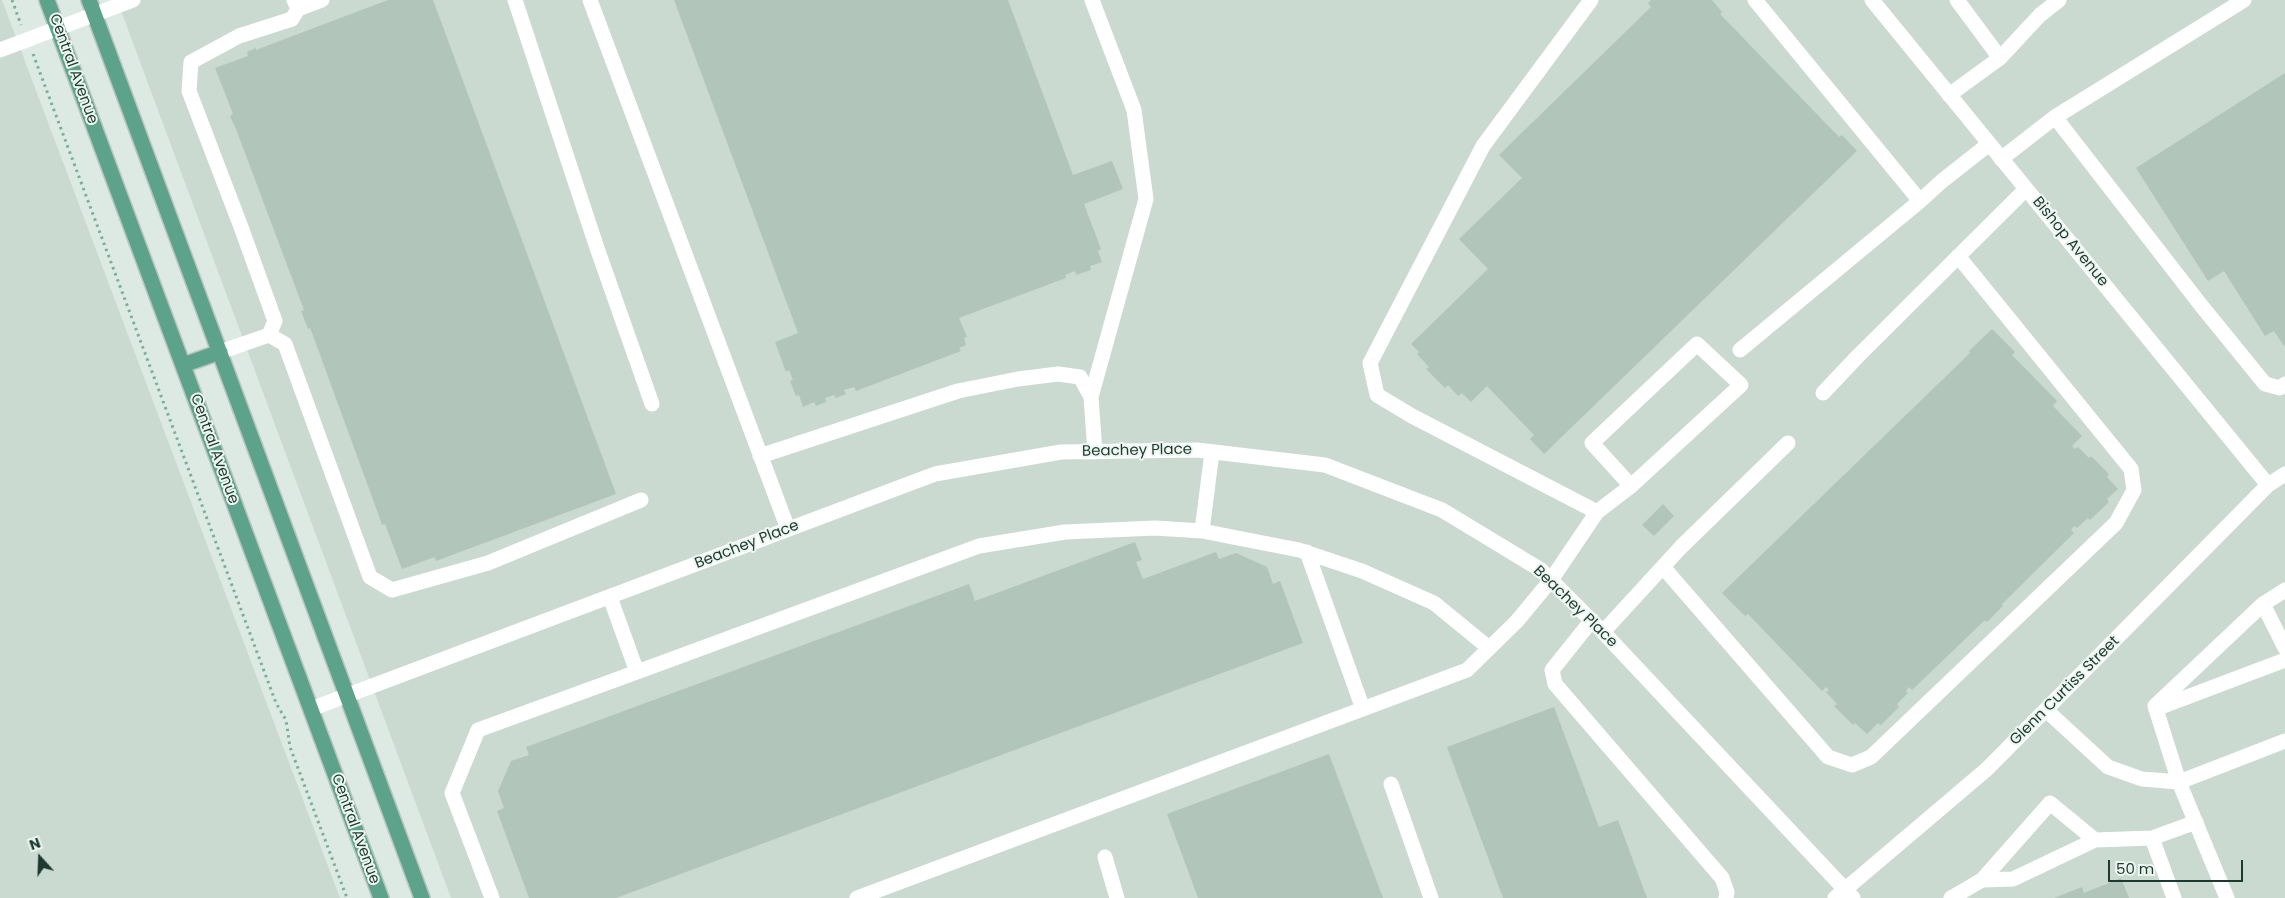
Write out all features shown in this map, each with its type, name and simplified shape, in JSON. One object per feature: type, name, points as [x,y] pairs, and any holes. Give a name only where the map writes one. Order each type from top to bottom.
[{"type":"main road","name":"Central Avenue","points":[[47,0],[381,898]]},
{"type":"main road","points":[[92,7],[422,898]]},
{"type":"main road","points":[[183,366],[220,352]]},
{"type":"street","points":[[0,50],[58,28],[92,7],[132,0]]},
{"type":"street","points":[[220,352],[269,335],[275,321],[242,227],[189,91],[191,62],[239,36],[292,19],[296,5],[322,0]]},
{"type":"street","points":[[515,0],[597,248],[652,404]]},
{"type":"street","points":[[590,0],[788,529]]},
{"type":"street","points":[[1092,0],[1134,110],[1146,199],[1091,397],[1094,452]]},
{"type":"street","points":[[1591,0],[1483,146],[1370,363],[1377,395],[1412,416],[1597,512]]},
{"type":"street","points":[[1755,0],[1920,201]]},
{"type":"street","name":"Bishop Avenue","points":[[1872,0],[2268,485]]},
{"type":"street","points":[[1957,0],[2000,58]]},
{"type":"street","points":[[1949,95],[2000,58],[2040,15],[2060,0]]},
{"type":"street","points":[[2001,159],[2055,117],[2244,0]]},
{"type":"street","points":[[2055,117],[2200,304],[2265,384],[2280,388],[2285,384]]},
{"type":"street","points":[[1740,350],[1989,144]]},
{"type":"street","points":[[1823,393],[2026,189]]},
{"type":"street","points":[[1663,567],[1828,757],[1852,765],[1870,757],[2116,523],[2134,490],[2131,469],[1958,256]]},
{"type":"street","points":[[269,335],[285,344],[370,577],[392,590],[488,563],[641,500]]},
{"type":"street","points":[[857,898],[1467,670],[1517,621],[1551,580],[1597,512],[1631,486],[1741,385],[1697,344],[1592,443],[1631,486]]},
{"type":"street","points":[[760,456],[958,391],[1018,379],[1058,374],[1080,377],[1091,397]]},
{"type":"street","points":[[1603,632],[1663,567],[1788,443]]},
{"type":"street","name":"Beachey Place","points":[[311,710],[935,474],[1061,452],[1196,450],[1325,465],[1442,510],[1542,570],[1592,620],[1844,895]]},
{"type":"street","points":[[1202,531],[1212,452]]},
{"type":"street","name":"Glenn Curtiss Street","points":[[1844,895],[1988,770],[2268,485],[2285,474]]},
{"type":"street","points":[[492,898],[452,793],[478,730],[979,546],[1065,532],[1155,528],[1202,531],[1307,552],[1362,571],[1434,603],[1489,648]]},
{"type":"street","points":[[1307,552],[1363,709]]},
{"type":"street","points":[[2227,898],[2179,782],[2155,706],[2263,604],[2285,590]]},
{"type":"street","points":[[610,597],[637,672]]},
{"type":"street","points":[[2263,604],[2285,648]]},
{"type":"street","points":[[1592,620],[1552,670],[1555,684],[1722,878],[1727,892],[1726,898]]},
{"type":"street","points":[[2156,708],[2285,660]]},
{"type":"street","points":[[2046,710],[2108,767],[2142,778],[2179,782],[2285,741]]},
{"type":"street","points":[[1391,784],[1431,898]]},
{"type":"street","points":[[1951,898],[1982,880],[2050,802],[2094,840]]},
{"type":"street","points":[[1982,880],[2012,879],[2094,840],[2152,838],[2196,822]]},
{"type":"street","points":[[2152,838],[2174,898]]},
{"type":"street","points":[[1105,857],[1117,898]]},
{"type":"path","points":[[12,0],[19,20]]},
{"type":"path","points":[[33,56],[276,703],[286,720],[290,747],[347,898]]},
{"type":"shaded area","points":[[0,0],[2,0],[340,898],[0,898]]},
{"type":"shaded area","points":[[117,0],[2285,0],[2285,898],[451,898]]},
{"type":"building","points":[[388,0],[433,0],[616,494],[436,561],[435,557],[402,569],[385,524],[382,525],[312,333],[310,328],[308,329],[301,311],[304,310],[230,116],[233,114],[215,68],[248,56],[247,52],[256,48],[256,50]]},
{"type":"building","points":[[674,0],[1008,0],[1073,175],[1112,161],[1123,189],[1084,204],[1101,249],[1098,251],[1102,262],[1090,266],[1091,270],[1076,275],[1075,271],[1065,275],[1066,278],[959,318],[967,337],[964,338],[966,345],[959,348],[961,351],[856,391],[854,387],[844,390],[846,394],[836,398],[834,395],[825,398],[826,402],[816,406],[814,402],[803,407],[799,395],[796,396],[790,381],[793,380],[789,370],[786,372],[775,342],[798,333]]},
{"type":"building","points":[[1651,0],[1712,0],[1722,12],[1720,14],[1839,137],[1842,135],[1857,151],[1544,454],[1530,439],[1534,435],[1487,386],[1471,402],[1462,393],[1458,396],[1448,385],[1445,388],[1426,369],[1429,367],[1411,344],[1488,269],[1459,239],[1522,178],[1499,155],[1651,7],[1648,3]]},
{"type":"building","points":[[2285,73],[2284,346],[2274,331],[2265,336],[2224,271],[2208,281],[2136,168]]},
{"type":"building","points":[[1992,329],[2015,352],[2012,355],[2057,401],[2053,406],[2082,436],[2072,446],[2075,449],[2078,447],[2089,458],[2091,456],[2109,474],[2107,477],[2118,489],[2107,499],[2109,502],[2090,520],[2088,518],[2077,528],[2074,526],[2071,530],[2074,533],[2002,604],[2003,606],[1987,622],[1985,620],[1912,690],[1909,687],[1906,691],[1908,693],[1897,704],[1899,707],[1881,725],[1878,723],[1867,734],[1855,723],[1853,725],[1834,706],[1837,704],[1826,692],[1829,690],[1826,687],[1822,691],[1748,614],[1745,616],[1722,593],[1970,353],[1969,351]]},
{"type":"building","points":[[1663,504],[1674,516],[1654,536],[1642,525]]},
{"type":"building","points":[[1135,542],[1142,560],[1136,562],[1143,579],[1216,552],[1219,559],[1236,553],[1267,567],[1273,584],[1280,581],[1303,643],[616,898],[529,898],[497,811],[504,808],[498,791],[511,761],[529,755],[526,747],[969,584],[975,601]]},
{"type":"building","points":[[1554,707],[1599,827],[1618,820],[1647,898],[1503,898],[1447,747]]},
{"type":"building","points":[[1329,754],[1383,898],[1198,898],[1167,814]]},
{"type":"building","points":[[2121,878],[2129,898],[2054,898],[2082,887],[2084,893]]}]
